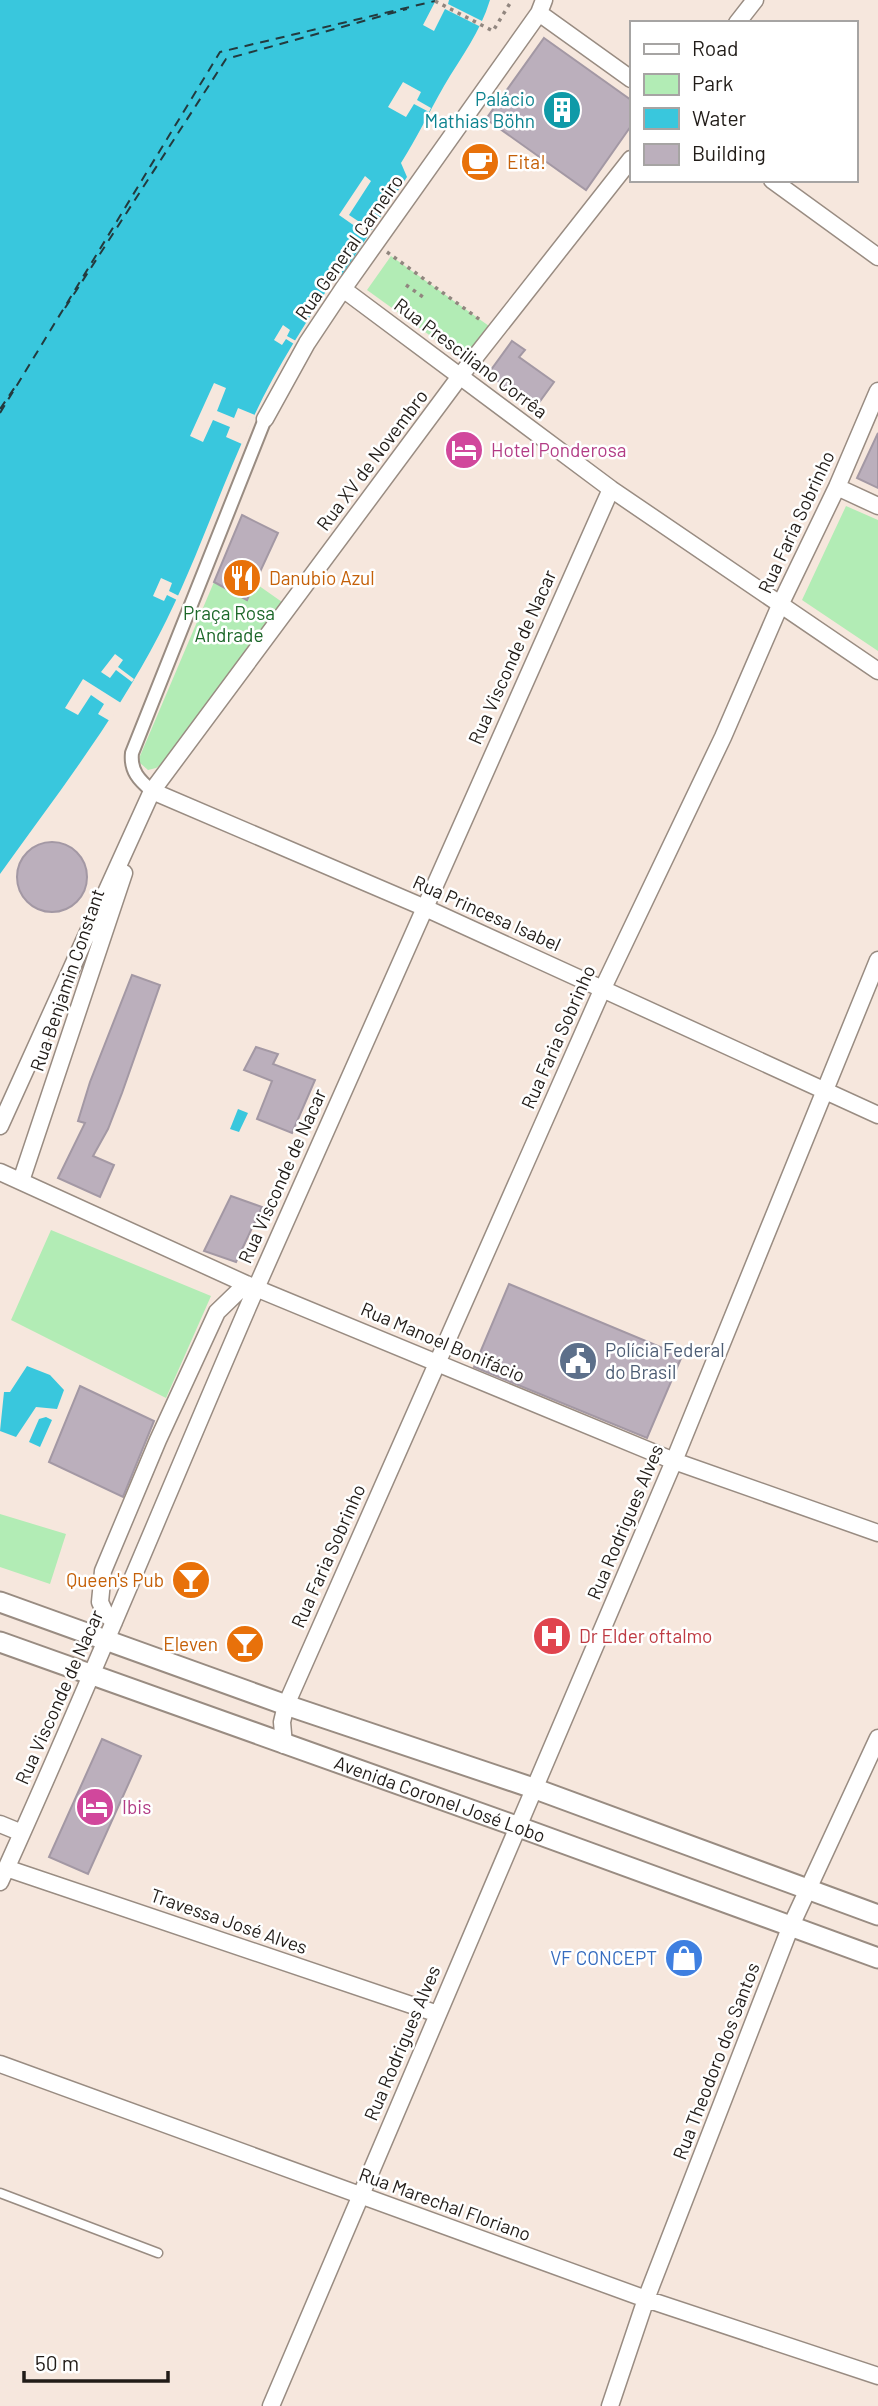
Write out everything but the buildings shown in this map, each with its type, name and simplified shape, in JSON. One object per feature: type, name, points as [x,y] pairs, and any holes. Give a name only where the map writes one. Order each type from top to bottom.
[{"type":"street","points":[[739,21],[755,0]]},
{"type":"street","points":[[542,7],[630,78]]},
{"type":"street","name":"Rua General Carneiro","points":[[265,419],[307,343],[343,289],[542,7]]},
{"type":"street","name":"Rua XV de Novembro","points":[[152,791],[461,375],[630,160]]},
{"type":"street","points":[[775,182],[878,257]]},
{"type":"street","name":"Rua Presciliano Corrêa","points":[[343,289],[611,489],[878,671]]},
{"type":"street","name":"Rua Faria Sobrinho","points":[[284,1745],[282,1722],[286,1705],[436,1362],[603,988],[723,737],[878,391]]},
{"type":"street","points":[[152,791],[140,781],[132,769],[132,753],[265,419]]},
{"type":"street","points":[[837,487],[878,506]]},
{"type":"street","name":"Rua Visconde de Nacar","points":[[3,1875],[106,1642],[251,1286],[611,489]]},
{"type":"street","name":"Rua Princesa Isabel","points":[[152,791],[422,907],[878,1115]]},
{"type":"street","name":"Rua Benjamin Constant","points":[[0,1126],[152,791]]},
{"type":"street","name":"Rua Benjamin Constant","points":[[21,1181],[152,791]]},
{"type":"street","name":"Rua Rodrigues Alves","points":[[271,2406],[516,1826],[674,1461],[878,960]]},
{"type":"street","name":"Rua Manoel Bonifácio","points":[[0,1172],[251,1286],[674,1461],[878,1534]]},
{"type":"street","points":[[114,1622],[105,1614],[100,1602],[103,1571],[158,1440],[217,1312],[251,1286]]},
{"type":"street","name":"Avenida Coronel José Lobo","points":[[0,1602],[286,1705],[533,1788],[878,1915]]},
{"type":"street","name":"Avenida Coronel José Lobo","points":[[0,1642],[91,1677],[516,1826],[878,1958]]},
{"type":"street","name":"Rua Theodoro dos Santos","points":[[610,2406],[646,2299],[790,1928],[878,1738]]},
{"type":"street","points":[[0,1824],[22,1833]]},
{"type":"street","name":"Travessa José Alves","points":[[3,1875],[438,2014]]},
{"type":"street","name":"Rua Marechal Floriano","points":[[0,2064],[646,2299],[878,2376]]},
{"type":"lane","points":[[0,2193],[159,2253]]},
{"type":"path","points":[[435,1],[493,31],[512,0]]},
{"type":"path","points":[[375,244],[496,331]]},
{"type":"path","points":[[406,285],[423,297]]},
{"type":"green space","points":[[391,256],[489,326],[464,360],[367,290]]},
{"type":"green space","points":[[846,506],[878,520],[878,651],[802,600]]},
{"type":"green space","name":"Praça Rosa Andrade","points":[[214,582],[247,599],[255,583],[282,602],[163,763],[148,770],[140,763],[140,756]]},
{"type":"green space","points":[[51,1230],[211,1296],[166,1398],[11,1320]]},
{"type":"green space","points":[[0,1514],[66,1534],[50,1584],[0,1567]]},
{"type":"water","points":[[0,0],[490,0],[476,34],[401,163],[407,177],[342,275],[337,274],[263,397],[185,581],[142,666],[84,757],[0,874]]},
{"type":"water","points":[[238,1109],[248,1113],[239,1132],[230,1129]]},
{"type":"water","points":[[27,1366],[50,1375],[64,1390],[57,1409],[36,1407],[16,1437],[0,1431],[4,1392],[10,1392]]},
{"type":"water","points":[[46,1417],[52,1420],[40,1447],[29,1442],[39,1419]]},
{"type":"pier","points":[[436,0],[449,0],[448,4],[484,22],[481,27],[445,9],[434,31],[423,25]]},
{"type":"pier","points":[[403,82],[421,92],[417,100],[431,108],[429,112],[414,104],[406,117],[388,107]]},
{"type":"pier","points":[[365,176],[371,181],[349,215],[373,231],[369,236],[339,215]]},
{"type":"pier","points":[[283,325],[290,330],[287,336],[296,341],[294,344],[286,339],[282,345],[274,340]]},
{"type":"pier","points":[[214,383],[226,388],[217,411],[234,418],[238,408],[255,415],[242,444],[226,437],[230,427],[213,420],[203,442],[190,436]]},
{"type":"pier","points":[[161,578],[172,583],[169,591],[179,596],[177,600],[167,595],[164,601],[153,596]]},
{"type":"pier","points":[[115,654],[123,660],[118,667],[134,679],[132,682],[116,670],[110,678],[101,672]]},
{"type":"pier","points":[[83,679],[121,703],[110,721],[98,714],[104,704],[91,695],[78,715],[65,708]]},
{"type":"ferry route","points":[[0,413],[220,52],[435,1]]},
{"type":"ferry route","points":[[65,308],[226,59],[407,9]]},
{"type":"ferry route","points":[[0,409],[15,387]]},
{"type":"place","name":"Palácio Mathias Böhn","points":[[562,110]]},
{"type":"place","name":"Eita!","points":[[480,162]]},
{"type":"place","name":"Hotel Ponderosa","points":[[464,450]]},
{"type":"place","name":"Danubio Azul","points":[[242,578]]},
{"type":"place","name":"Polícia Federal do Brasil","points":[[578,1361]]},
{"type":"place","name":"Queen's Pub","points":[[191,1580]]},
{"type":"place","name":"Dr Elder oftalmo","points":[[552,1636]]},
{"type":"place","name":"Eleven","points":[[245,1644]]},
{"type":"place","name":"Ibis","points":[[95,1807]]},
{"type":"place","name":"VF CONCEPT","points":[[684,1958]]}]
